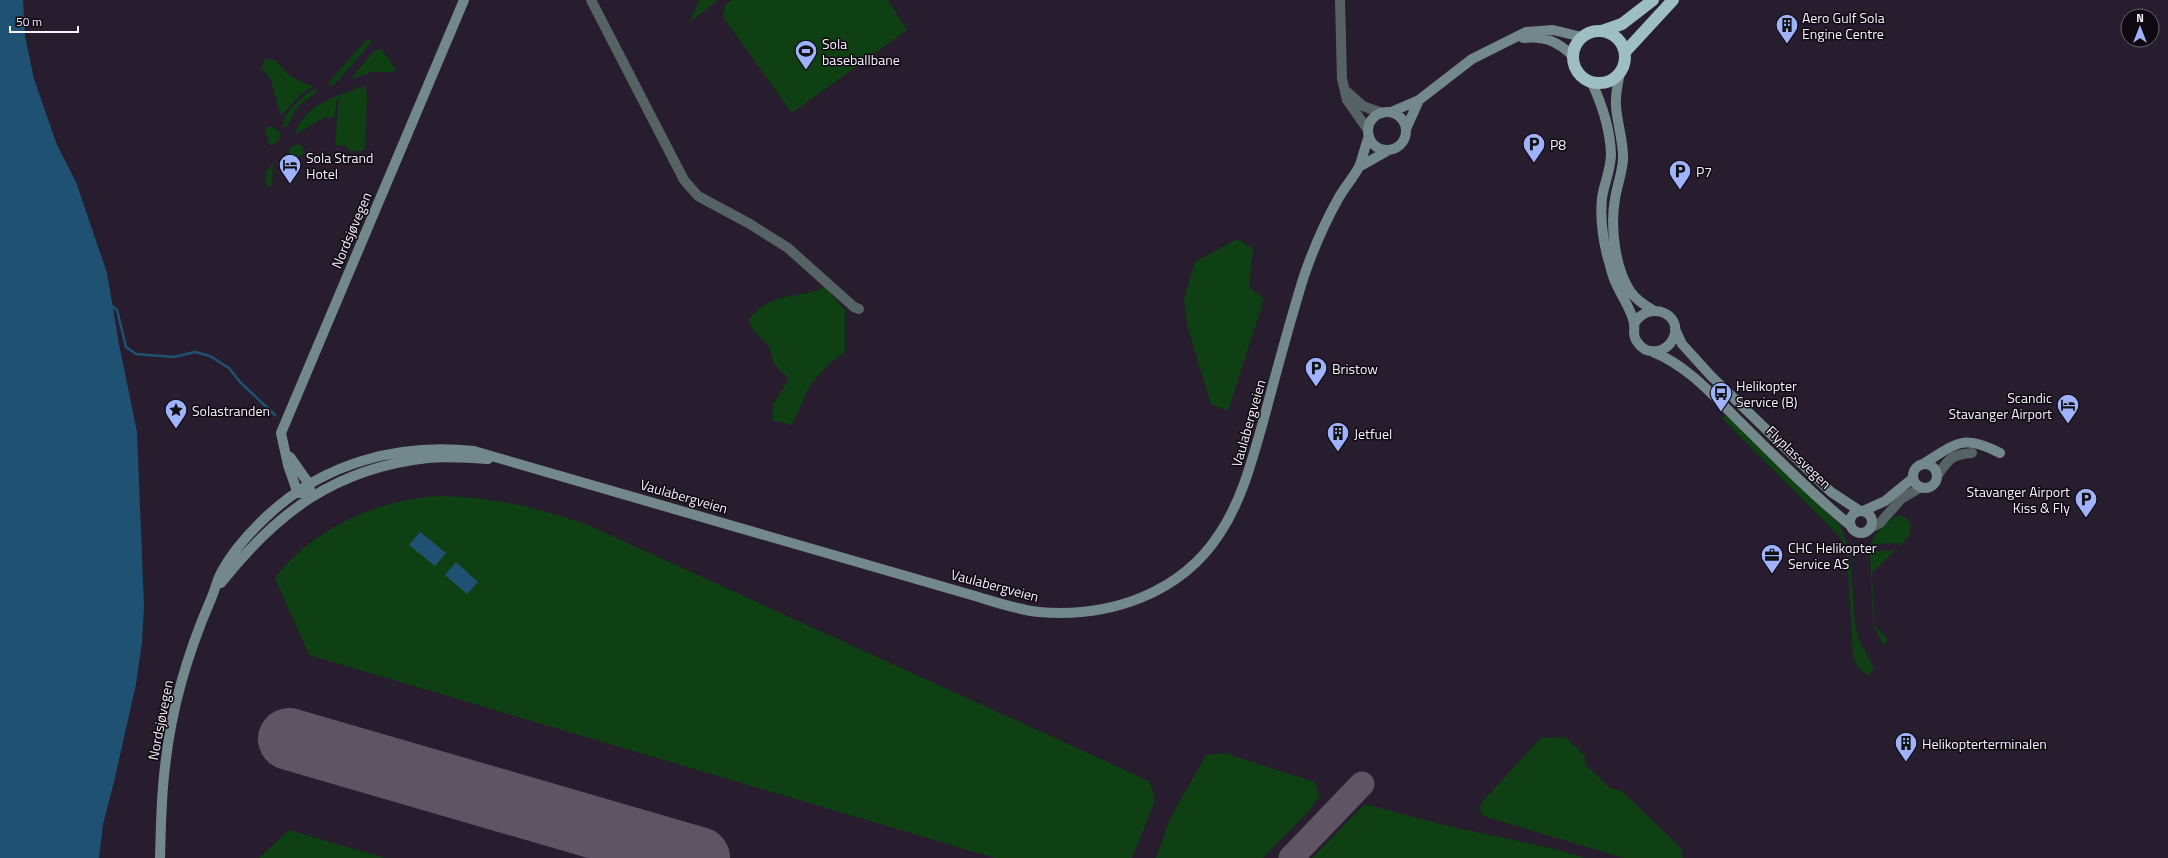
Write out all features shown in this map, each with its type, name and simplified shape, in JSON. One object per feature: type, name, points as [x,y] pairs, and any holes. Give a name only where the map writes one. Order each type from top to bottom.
[{"type":"highway","points":[[1653,0],[1622,24],[1602,31],[1591,32],[1582,37],[1576,46],[1573,56],[1575,67],[1581,76],[1591,81],[1601,83],[1612,80],[1620,72],[1624,63],[1625,52],[1649,24],[1673,0]]},
{"type":"highway","points":[[1602,31],[1616,38],[1625,52]]},
{"type":"main road","name":"Nordsjøvegen","points":[[297,491],[284,450],[281,433],[286,418],[464,0]]},
{"type":"main road","points":[[1418,100],[1402,143],[1389,150],[1376,147],[1368,133],[1371,121],[1418,100],[1472,59],[1526,32],[1538,29],[1553,30],[1582,37]]},
{"type":"main road","points":[[1515,38],[1542,37],[1554,41],[1573,56]]},
{"type":"main road","points":[[1591,81],[1602,104],[1610,138],[1611,155],[1602,199],[1602,225],[1606,251],[1613,277],[1634,324],[1635,339],[1644,349],[1653,352],[1662,350],[1669,345],[1674,338],[1675,329],[1667,315],[1640,303],[1630,291],[1621,271],[1615,247],[1612,224],[1615,199],[1623,159],[1616,106],[1616,94],[1620,72]]},
{"type":"main road","points":[[1386,113],[1403,120],[1406,129]]},
{"type":"main road","name":"Vaulabergveien","points":[[309,484],[354,463],[403,451],[450,448],[474,451],[1007,605],[1038,612],[1072,613],[1107,610],[1124,605],[1157,591],[1188,570],[1212,545],[1229,518],[1250,468],[1294,312],[1311,258],[1331,213],[1359,167],[1368,133]]},
{"type":"main road","name":"Vaulabergveien","points":[[1359,167],[1389,150]]},
{"type":"main road","points":[[1634,324],[1638,317],[1645,312],[1653,310]]},
{"type":"main road","name":"Flyplassvegen","points":[[1653,352],[1666,357],[1702,384],[1796,476],[1850,525],[1854,532],[1858,534],[1868,532],[1872,527],[1870,515],[1832,492],[1711,376],[1682,344],[1675,329]]},
{"type":"main road","points":[[1850,525],[1852,515],[1885,501],[1913,478],[1916,468],[1946,448],[1962,442],[1981,445],[2000,453]]},
{"type":"main road","points":[[284,450],[309,484],[310,497],[297,491]]},
{"type":"main road","name":"Vaulabergveien","points":[[310,497],[352,476],[402,462],[454,457],[504,459]]},
{"type":"main road","points":[[1913,478],[1916,484],[1921,487],[1932,486],[1937,476],[1933,467],[1923,464]]},
{"type":"main road","name":"Nordsjøvegen","points":[[160,858],[165,768],[173,719],[185,669],[221,572],[243,541],[276,508],[297,491],[309,484]]},
{"type":"main road","name":"Nordsjøvegen","points":[[213,593],[261,536],[286,514],[310,497]]},
{"type":"street","points":[[591,0],[684,180],[698,196],[750,224],[788,248],[858,309]]},
{"type":"street","points":[[1340,0],[1341,73],[1347,100],[1368,133]]},
{"type":"street","points":[[1346,91],[1363,106],[1386,113]]},
{"type":"street","points":[[1937,476],[1947,461],[1954,456],[1972,453]]},
{"type":"street","points":[[1872,527],[1880,522],[1901,499],[1921,487]]},
{"type":"green space","points":[[699,0],[718,0],[690,22]]},
{"type":"green space","name":"Sola baseballbane","points":[[732,0],[888,0],[907,30],[792,113],[723,17],[725,5]]},
{"type":"green space","points":[[367,39],[371,40],[370,44],[335,84],[328,86],[330,81]]},
{"type":"green space","points":[[379,49],[382,50],[395,68],[395,72],[373,72],[351,79],[372,53]]},
{"type":"green space","points":[[264,59],[275,60],[290,76],[308,85],[314,85],[299,96],[281,116],[271,80],[262,68]]},
{"type":"green space","points":[[316,87],[316,93],[298,106],[287,126],[283,128],[284,121],[290,109]]},
{"type":"green space","points":[[360,87],[366,87],[367,99],[365,145],[363,151],[351,151],[346,146],[335,145],[339,99],[337,99],[334,118],[325,117],[295,135],[305,116],[313,109],[330,99]]},
{"type":"green space","points":[[272,126],[281,134],[279,140],[272,146],[269,144],[265,128]]},
{"type":"green space","points":[[297,144],[301,145],[305,153],[294,159],[289,154],[290,148]]},
{"type":"green space","points":[[273,163],[272,185],[269,187],[266,182],[266,172]]},
{"type":"green space","points":[[1237,239],[1253,248],[1249,287],[1264,299],[1228,411],[1211,404],[1188,328],[1184,300],[1195,262]]},
{"type":"green space","points":[[825,287],[845,310],[845,352],[829,364],[810,385],[792,425],[772,420],[773,404],[784,388],[788,378],[774,364],[769,346],[753,330],[749,320],[765,304],[774,300],[804,294]]},
{"type":"green space","points":[[1728,415],[1840,525],[1848,546],[1845,546],[1840,537],[1722,418]]},
{"type":"green space","points":[[438,496],[478,498],[514,504],[588,525],[1149,781],[1155,801],[1132,858],[995,858],[309,655],[275,578],[290,560],[308,545],[327,531],[348,520],[392,503]]},
{"type":"green space","points":[[1898,515],[1905,517],[1911,525],[1909,536],[1900,546],[1898,543],[1871,544],[1878,531]]},
{"type":"green space","points":[[1895,550],[1872,573],[1874,624],[1888,640],[1884,646],[1873,624],[1870,552]]},
{"type":"green space","points":[[1847,554],[1850,554],[1855,625],[1860,642],[1874,668],[1868,676],[1858,667],[1853,655]]},
{"type":"green space","points":[[1565,737],[1585,756],[1586,765],[1610,788],[1622,791],[1681,848],[1683,858],[1624,858],[1483,816],[1479,808],[1483,801],[1541,738]]},
{"type":"green space","points":[[1224,753],[1315,782],[1320,796],[1307,813],[1263,858],[1156,858],[1170,819],[1206,755]]},
{"type":"green space","points":[[1365,804],[1444,825],[1555,849],[1585,858],[1312,858]]},
{"type":"green space","points":[[289,830],[385,858],[259,858]]},
{"type":"water","points":[[0,0],[23,0],[25,36],[34,79],[57,145],[76,182],[107,273],[119,344],[137,432],[144,607],[142,642],[136,684],[103,824],[99,858],[0,858]]},
{"type":"water","points":[[420,532],[446,553],[435,566],[409,545]]},
{"type":"water","points":[[456,562],[478,582],[467,594],[445,575]]},
{"type":"waterway","points":[[112,306],[117,310],[126,347],[136,354],[174,357],[195,352],[210,356],[229,368],[240,382],[275,415]]},
{"type":"taxiway","points":[[1291,858],[1362,784]]},
{"type":"runway","points":[[289,739],[699,858]]},
{"type":"place","name":"Aero Gulf Sola Engine Centre","points":[[1787,44]]},
{"type":"place","name":"Sola baseballbane","points":[[806,70]]},
{"type":"place","name":"P8","points":[[1534,164]]},
{"type":"place","name":"Sola Strand Hotel","points":[[290,184]]},
{"type":"place","name":"P7","points":[[1680,190]]},
{"type":"place","name":"Bristow","points":[[1316,388]]},
{"type":"place","name":"Helikopter Service (B)","points":[[1721,412]]},
{"type":"place","name":"Scandic Stavanger Airport","points":[[2068,424]]},
{"type":"place","name":"Solastranden","points":[[176,430]]},
{"type":"place","name":"Jetfuel","points":[[1338,452]]},
{"type":"place","name":"Stavanger Airport Kiss & Fly","points":[[2086,518]]},
{"type":"place","name":"CHC Helikopter Service AS","points":[[1772,574]]},
{"type":"place","name":"Helikopterterminalen","points":[[1906,762]]}]
